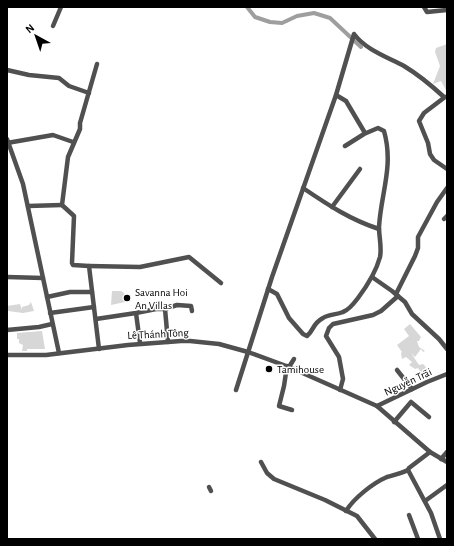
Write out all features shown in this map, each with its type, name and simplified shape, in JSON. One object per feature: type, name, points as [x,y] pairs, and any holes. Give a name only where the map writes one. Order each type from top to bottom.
[{"type":"street","points":[[53,26],[61,7]]},
{"type":"street","points":[[424,7],[427,12],[447,10]]},
{"type":"street","points":[[236,390],[268,289],[336,95],[354,34],[364,44],[422,78],[446,97],[424,113],[419,123],[428,143],[430,154],[447,169]]},
{"type":"street","points":[[62,205],[68,157],[73,142],[80,129],[80,123],[97,64]]},
{"type":"street","points":[[7,70],[29,76],[59,78],[69,86],[89,93]]},
{"type":"street","points":[[336,95],[346,101],[366,133]]},
{"type":"street","points":[[268,289],[277,294],[290,318],[303,334],[307,336],[311,332],[315,323],[324,317],[344,312],[349,308],[358,298],[372,277],[380,254],[379,229],[387,177],[388,161],[384,131],[378,128],[366,133],[345,146]]},
{"type":"street","points":[[59,354],[23,184],[7,141],[53,135],[73,142]]},
{"type":"street","points":[[332,207],[360,169]]},
{"type":"street","points":[[303,188],[332,207],[363,224],[379,229]]},
{"type":"street","points":[[340,390],[343,382],[342,372],[338,354],[326,336],[329,328],[333,324],[373,315],[381,311],[397,295],[418,248],[418,237],[437,202],[447,188]]},
{"type":"street","points":[[28,206],[62,205],[74,216],[73,265],[140,267],[189,257],[221,283]]},
{"type":"street","points":[[89,266],[99,348]]},
{"type":"street","points":[[372,277],[405,302],[412,314],[439,339],[447,349]]},
{"type":"street","points":[[7,278],[43,278]]},
{"type":"street","points":[[47,298],[74,292],[92,292]]},
{"type":"street","points":[[96,319],[156,309],[165,310],[177,305],[191,306],[192,311]]},
{"type":"street","points":[[50,313],[94,307]]},
{"type":"street","points":[[165,310],[168,342]]},
{"type":"street","points":[[136,313],[140,343]]},
{"type":"street","points":[[7,330],[39,327],[52,324]]},
{"type":"street","name":"Lê Thánh Tông","points":[[7,355],[33,356],[59,354],[140,343],[190,341],[212,343],[248,352],[288,366],[377,406],[430,452],[447,462]]},
{"type":"street","points":[[292,410],[279,406],[288,366],[294,359]]},
{"type":"street","points":[[397,370],[412,389]]},
{"type":"street","name":"Nguyễn Trãi","points":[[377,406],[447,374]]},
{"type":"street","points":[[394,422],[411,402],[429,417]]},
{"type":"street","points":[[346,510],[352,501],[387,478],[408,470],[430,452]]},
{"type":"street","points":[[441,458],[447,452]]},
{"type":"street","points":[[262,464],[267,473],[274,479],[325,500],[357,516],[375,539]]},
{"type":"street","points":[[408,470],[434,519],[440,539]]},
{"type":"street","points":[[425,501],[447,485]]},
{"type":"street","points":[[409,514],[418,539]]},
{"type":"shaded area","points":[[447,44],[447,92],[441,81],[433,84],[440,66],[435,52],[436,48]]},
{"type":"shaded area","points":[[112,291],[121,291],[124,293],[125,302],[111,305]]},
{"type":"shaded area","points":[[31,302],[34,311],[23,313],[8,311],[7,314],[7,306],[20,304],[22,310],[22,307],[29,305]]},
{"type":"shaded area","points":[[410,324],[421,337],[419,341],[417,341],[419,347],[425,351],[423,352],[421,349],[415,357],[411,353],[419,365],[423,364],[426,367],[424,370],[425,375],[423,375],[418,368],[415,369],[409,365],[412,362],[406,357],[402,359],[402,352],[397,345],[409,336],[404,329]]},
{"type":"shaded area","points":[[42,331],[45,349],[27,349],[27,351],[22,351],[23,345],[19,343],[19,339],[17,339],[17,333]]},
{"type":"waterway","points":[[247,7],[255,17],[270,22],[282,23],[297,16],[314,13],[330,18],[361,47]]},
{"type":"place","name":"Savanna Hoi An Villas","points":[[127,298]]},
{"type":"place","name":"Tamihouse","points":[[269,369]]}]
